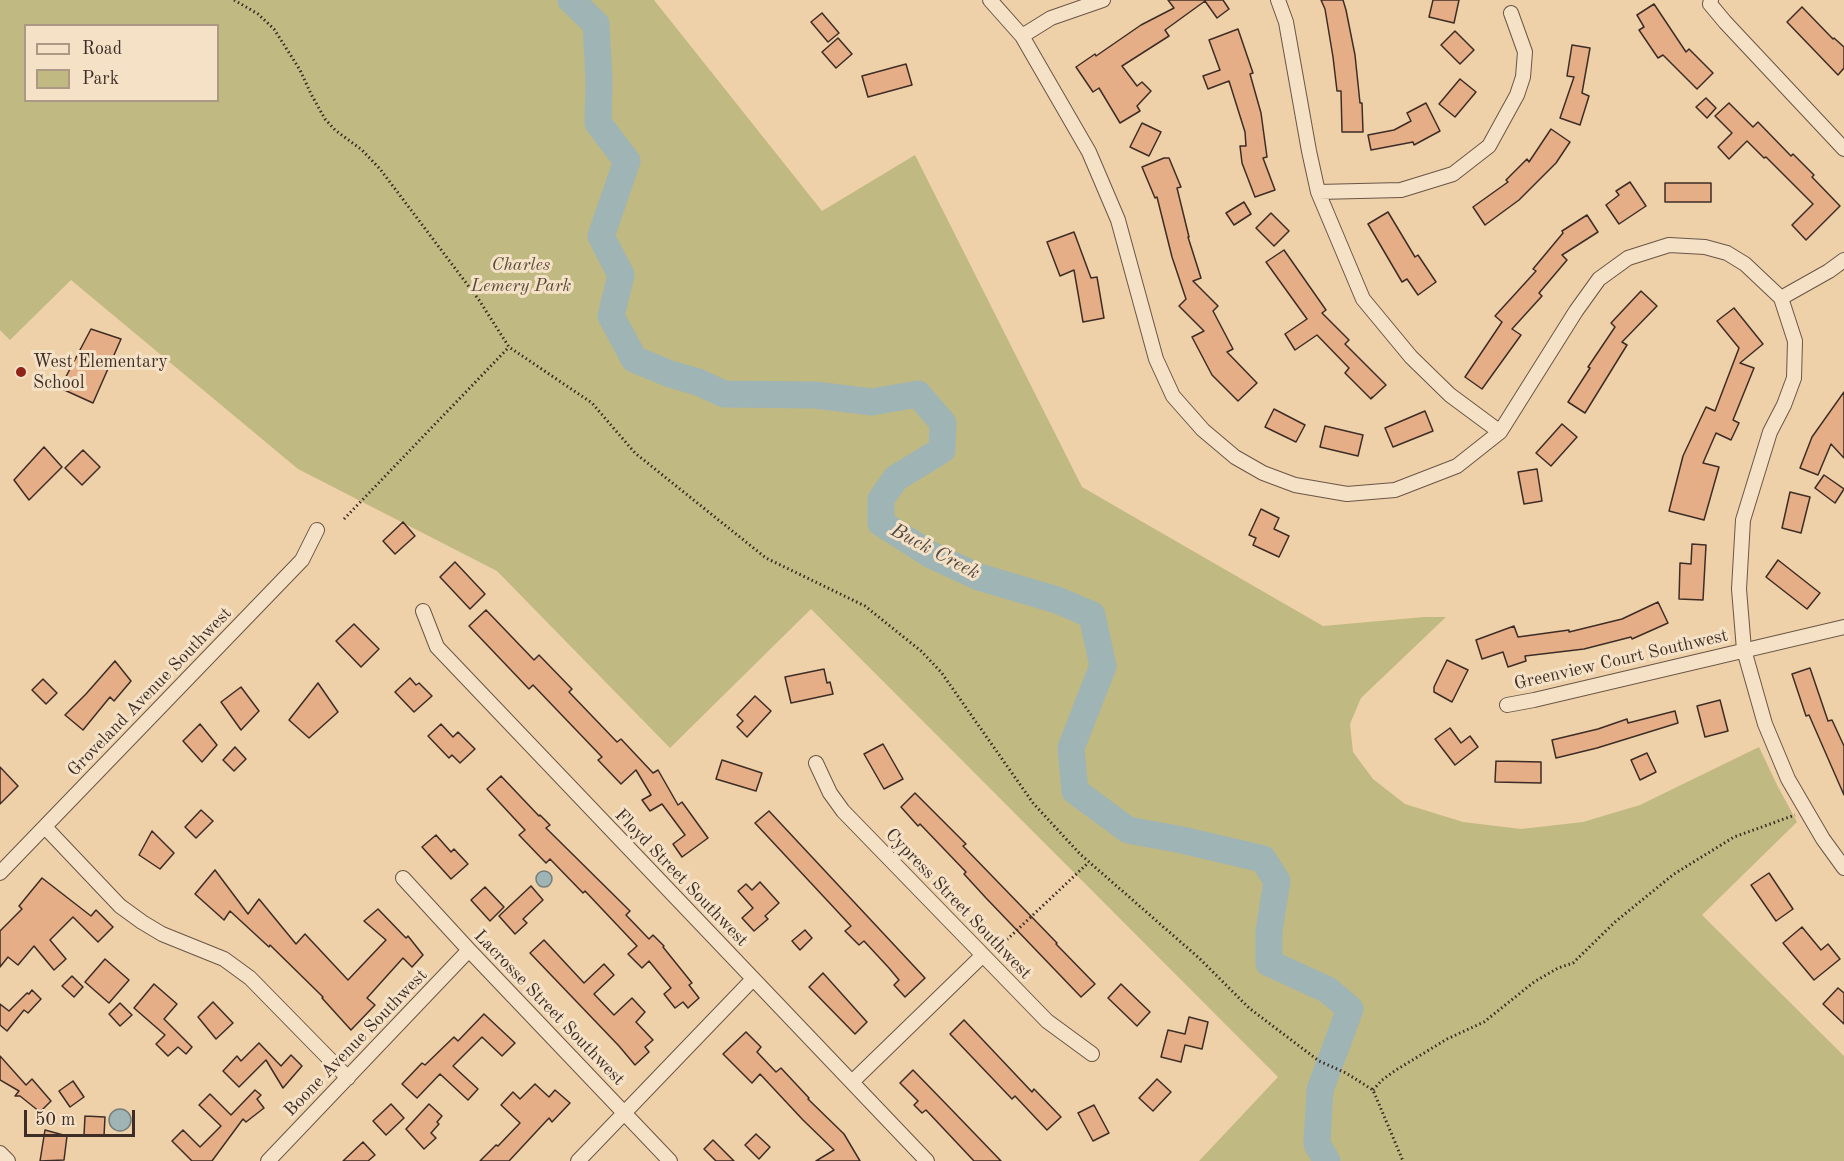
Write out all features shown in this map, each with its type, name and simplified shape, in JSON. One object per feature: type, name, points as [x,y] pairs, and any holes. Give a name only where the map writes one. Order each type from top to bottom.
[{"type":"street","points":[[990,0],[1022,36],[1089,152],[1118,220],[1156,360],[1173,396],[1211,437],[1235,456],[1263,473],[1295,485],[1347,494],[1395,490],[1457,466],[1500,432],[1576,310],[1599,279],[1628,258],[1669,245],[1705,247],[1727,253],[1745,264],[1781,298],[1795,341],[1794,378],[1784,405],[1770,432],[1743,520],[1739,589],[1744,650],[1765,724],[1788,780],[1823,839],[1844,868]]},
{"type":"street","points":[[1022,36],[1051,18],[1103,0]]},
{"type":"street","points":[[1278,0],[1286,22],[1318,192],[1363,299],[1411,357],[1450,395],[1500,432]]},
{"type":"street","points":[[1711,2],[1725,22],[1844,149]]},
{"type":"street","points":[[1318,192],[1401,190],[1453,174],[1489,146],[1517,95],[1523,77],[1525,52],[1511,13]]},
{"type":"street","points":[[1781,298],[1844,260]]},
{"type":"street","name":"Groveland Avenue Southwest","points":[[0,873],[302,560],[317,530]]},
{"type":"street","name":"Floyd Street Southwest","points":[[423,611],[437,647],[927,1161]]},
{"type":"street","name":"Greenview Court Southwest","points":[[1507,705],[1844,627]]},
{"type":"street","name":"Cypress Street Southwest","points":[[816,763],[830,793],[843,811],[1047,1021],[1092,1054]]},
{"type":"street","points":[[45,827],[120,906],[162,934],[224,959],[250,978],[348,1078]]},
{"type":"street","name":"Lacrosse Street Southwest","points":[[403,878],[670,1161]]},
{"type":"street","name":"Boone Avenue Southwest","points":[[268,1161],[469,950]]},
{"type":"street","points":[[853,1081],[985,957]]},
{"type":"street","points":[[578,1161],[753,980]]},
{"type":"street","points":[[0,1153],[8,1161]]},
{"type":"path","points":[[234,0],[258,14],[274,29],[300,70],[325,119],[335,130],[362,150],[380,169],[479,300],[509,347],[592,403],[635,453],[766,558],[865,606],[921,651],[941,672],[1033,803],[1088,862],[1199,958],[1249,1008],[1319,1061],[1346,1073],[1373,1090],[1403,1161]]},
{"type":"path","points":[[344,519],[509,347]]},
{"type":"path","points":[[1373,1090],[1396,1070],[1447,1039],[1484,1022],[1534,982],[1572,963],[1615,922],[1674,874],[1734,837],[1806,810]]},
{"type":"path","points":[[985,957],[1088,862]]},
{"type":"green space","name":"Charles Lemery Park","points":[[0,0],[654,0],[822,211],[915,155],[1082,487],[1323,626],[1446,617],[1361,698],[1350,724],[1353,752],[1373,779],[1405,804],[1463,822],[1521,829],[1583,822],[1640,805],[1759,747],[1797,822],[1702,915],[1844,1056],[1844,1161],[1199,1161],[1278,1077],[811,609],[670,748],[497,571],[298,469],[71,280],[10,340],[0,330]]},
{"type":"shaded area","points":[[541,871],[547,871],[552,879],[550,885],[541,887],[536,882],[536,876]]},
{"type":"shaded area","points":[[120,1109],[128,1112],[131,1120],[128,1128],[120,1131],[112,1128],[109,1120],[112,1112]]},
{"type":"building","points":[[1168,0],[1223,0],[1229,9],[1217,18],[1205,1],[1165,30],[1169,36],[1122,66],[1137,86],[1142,82],[1151,91],[1137,106],[1140,111],[1120,123],[1099,88],[1093,92],[1076,67],[1141,25],[1174,8]]},
{"type":"building","points":[[1321,0],[1343,0],[1355,55],[1360,103],[1362,103],[1363,132],[1342,132],[1341,91],[1337,91],[1325,9]]},
{"type":"building","points":[[1433,0],[1459,0],[1454,23],[1429,17]]},
{"type":"building","points":[[1654,4],[1686,52],[1689,49],[1713,73],[1697,89],[1663,55],[1658,58],[1639,30],[1644,27],[1637,15]]},
{"type":"building","points":[[1802,7],[1844,47],[1844,68],[1838,75],[1787,22]]},
{"type":"building","points":[[822,13],[839,33],[828,42],[811,22]]},
{"type":"building","points":[[1238,29],[1253,73],[1250,74],[1261,113],[1267,157],[1263,158],[1275,190],[1255,197],[1242,163],[1240,146],[1246,146],[1245,132],[1229,81],[1208,89],[1203,76],[1220,70],[1209,40]]},
{"type":"building","points":[[1455,31],[1474,50],[1460,64],[1441,45]]},
{"type":"building","points":[[838,38],[852,54],[836,68],[822,52]]},
{"type":"building","points":[[1572,45],[1590,48],[1582,93],[1589,96],[1580,125],[1560,118],[1574,77],[1567,76]]},
{"type":"building","points":[[906,64],[912,85],[868,97],[862,76]]},
{"type":"building","points":[[1460,79],[1476,92],[1455,117],[1439,104]]},
{"type":"building","points":[[1706,98],[1716,108],[1707,118],[1696,107]]},
{"type":"building","points":[[1426,103],[1440,131],[1414,145],[1413,142],[1371,150],[1368,135],[1394,130],[1411,121],[1407,113]]},
{"type":"building","points":[[1729,103],[1753,127],[1758,122],[1791,156],[1793,154],[1840,206],[1806,240],[1792,225],[1813,204],[1747,141],[1729,159],[1718,147],[1732,133],[1715,116]]},
{"type":"building","points":[[1142,123],[1161,132],[1149,156],[1130,147]]},
{"type":"building","points":[[1551,129],[1570,142],[1556,163],[1519,200],[1485,225],[1473,207],[1508,182],[1506,180],[1527,159],[1529,162]]},
{"type":"building","points":[[1169,158],[1181,187],[1177,188],[1188,237],[1201,278],[1193,281],[1218,306],[1213,311],[1233,349],[1227,352],[1257,383],[1238,401],[1212,375],[1192,337],[1204,331],[1179,306],[1186,299],[1172,257],[1157,197],[1155,198],[1142,167]]},
{"type":"building","points":[[1630,182],[1646,206],[1619,224],[1606,205],[1619,195],[1616,191]]},
{"type":"building","points":[[1665,183],[1711,183],[1711,202],[1665,202]]},
{"type":"building","points":[[1244,202],[1251,214],[1234,225],[1226,213]]},
{"type":"building","points":[[1388,212],[1415,257],[1418,255],[1436,282],[1418,295],[1407,279],[1402,282],[1368,224]]},
{"type":"building","points":[[1271,213],[1289,231],[1274,246],[1256,228]]},
{"type":"building","points":[[1587,215],[1598,232],[1562,255],[1567,260],[1539,293],[1542,296],[1512,329],[1521,335],[1482,389],[1465,377],[1502,322],[1495,316],[1536,271],[1533,269],[1563,233],[1562,231]]},
{"type":"building","points":[[1074,232],[1091,278],[1097,277],[1104,318],[1083,322],[1074,270],[1060,276],[1047,242]]},
{"type":"building","points":[[1284,250],[1326,310],[1322,313],[1349,340],[1345,344],[1386,385],[1371,399],[1345,373],[1349,368],[1317,335],[1295,350],[1285,334],[1307,319],[1266,262]]},
{"type":"building","points":[[1641,291],[1657,306],[1622,342],[1627,345],[1585,413],[1568,402],[1615,327],[1611,323]]},
{"type":"building","points":[[1734,308],[1763,344],[1740,363],[1754,368],[1733,420],[1739,423],[1731,440],[1716,433],[1703,463],[1719,467],[1704,520],[1669,511],[1683,456],[1706,407],[1715,411],[1739,348],[1717,321]]},
{"type":"building","points":[[91,329],[121,339],[93,403],[60,388]]},
{"type":"building","points":[[1844,392],[1844,458],[1831,444],[1818,475],[1800,468],[1812,437]]},
{"type":"building","points":[[1274,409],[1305,425],[1296,442],[1265,427]]},
{"type":"building","points":[[1425,411],[1433,431],[1393,447],[1385,428]]},
{"type":"building","points":[[1562,424],[1577,437],[1551,466],[1536,453]]},
{"type":"building","points":[[1325,426],[1363,435],[1358,456],[1320,447]]},
{"type":"building","points":[[44,447],[62,467],[29,500],[14,480]]},
{"type":"building","points":[[83,450],[100,467],[82,485],[65,468]]},
{"type":"building","points":[[1537,469],[1542,501],[1524,504],[1518,472]]},
{"type":"building","points":[[1824,475],[1844,489],[1835,503],[1815,488]]},
{"type":"building","points":[[1790,492],[1810,497],[1801,533],[1782,528]]},
{"type":"building","points":[[1261,509],[1279,518],[1274,529],[1289,536],[1279,557],[1253,545],[1256,538],[1249,535]]},
{"type":"building","points":[[403,522],[415,536],[395,554],[383,541]]},
{"type":"building","points":[[1692,544],[1706,545],[1703,600],[1679,599],[1680,563],[1691,564]]},
{"type":"building","points":[[1778,560],[1820,593],[1807,609],[1766,577]]},
{"type":"building","points":[[455,562],[485,594],[470,609],[440,577]]},
{"type":"building","points":[[1658,602],[1668,623],[1632,639],[1631,637],[1584,649],[1525,656],[1526,661],[1508,667],[1503,652],[1482,659],[1476,640],[1514,626],[1518,637],[1569,630],[1569,632],[1622,619]]},
{"type":"building","points":[[486,610],[534,660],[539,655],[572,689],[569,692],[617,742],[621,739],[653,773],[658,770],[678,805],[682,802],[708,838],[682,857],[673,844],[685,835],[662,804],[650,811],[642,800],[651,795],[636,770],[621,784],[598,760],[602,757],[533,685],[529,689],[469,626]]},
{"type":"building","points":[[354,624],[379,649],[361,667],[336,641]]},
{"type":"building","points":[[1447,660],[1468,670],[1452,702],[1434,692],[1434,687]]},
{"type":"building","points":[[115,661],[131,681],[114,701],[110,697],[83,730],[65,715]]},
{"type":"building","points":[[1810,668],[1828,721],[1832,720],[1844,746],[1844,795],[1809,715],[1806,716],[1792,674]]},
{"type":"building","points":[[824,669],[827,683],[830,682],[833,694],[791,703],[785,677]]},
{"type":"building","points":[[410,678],[416,685],[419,683],[432,696],[414,712],[395,692]]},
{"type":"building","points":[[43,679],[57,693],[46,704],[32,690]]},
{"type":"building","points":[[318,683],[338,712],[309,738],[289,720]]},
{"type":"building","points":[[241,687],[259,711],[241,730],[221,702]]},
{"type":"building","points":[[755,696],[771,711],[747,737],[737,727],[743,721],[737,715]]},
{"type":"building","points":[[1720,700],[1728,731],[1705,737],[1697,706]]},
{"type":"building","points":[[1675,711],[1678,723],[1556,758],[1552,740],[1598,729],[1627,719],[1628,723]]},
{"type":"building","points":[[200,724],[217,745],[202,762],[183,741]]},
{"type":"building","points":[[441,724],[453,737],[458,732],[475,749],[460,763],[452,755],[449,758],[428,736]]},
{"type":"building","points":[[1450,728],[1461,743],[1470,736],[1478,747],[1455,765],[1435,739]]},
{"type":"building","points":[[883,744],[903,779],[884,789],[864,754]]},
{"type":"building","points":[[235,747],[246,759],[234,771],[223,760]]},
{"type":"building","points":[[1647,753],[1656,772],[1640,780],[1631,760]]},
{"type":"building","points":[[722,760],[762,773],[756,791],[716,779]]},
{"type":"building","points":[[1496,761],[1541,762],[1541,783],[1495,782]]},
{"type":"building","points":[[0,767],[18,786],[0,804]]},
{"type":"building","points":[[501,776],[550,825],[546,828],[630,911],[626,915],[649,939],[653,935],[664,946],[692,983],[689,985],[699,998],[688,1008],[683,1002],[675,1008],[664,994],[671,988],[649,961],[642,968],[628,954],[637,946],[585,891],[583,893],[550,859],[546,863],[519,835],[525,830],[487,789]]},
{"type":"building","points":[[915,793],[966,844],[963,846],[1095,984],[1081,997],[986,898],[964,874],[966,872],[901,807]]},
{"type":"building","points":[[201,810],[213,821],[196,838],[185,827]]},
{"type":"building","points":[[769,811],[925,978],[905,997],[894,985],[899,980],[889,968],[864,941],[859,945],[845,931],[851,926],[755,823]]},
{"type":"building","points":[[152,831],[174,853],[160,869],[139,855]]},
{"type":"building","points":[[436,835],[451,852],[454,849],[468,864],[451,879],[422,847]]},
{"type":"building","points":[[215,870],[248,914],[259,899],[296,944],[305,934],[348,980],[386,940],[364,921],[378,909],[406,938],[408,936],[423,955],[412,967],[403,958],[367,998],[375,1005],[351,1030],[323,997],[270,945],[269,947],[230,911],[224,920],[195,894]]},
{"type":"building","points":[[1769,873],[1793,909],[1776,921],[1751,885]]},
{"type":"building","points":[[42,878],[91,916],[96,910],[113,927],[98,942],[73,917],[50,940],[66,959],[54,970],[34,946],[18,965],[8,957],[0,967],[0,931],[22,909],[19,906]]},
{"type":"building","points":[[760,882],[779,903],[765,916],[768,919],[754,931],[742,918],[753,908],[738,891],[746,884],[752,890]]},
{"type":"building","points":[[531,886],[543,900],[523,919],[527,923],[515,934],[499,916]]},
{"type":"building","points":[[485,887],[504,907],[490,921],[471,900]]},
{"type":"building","points":[[1802,927],[1821,950],[1828,944],[1840,959],[1814,980],[1783,943]]},
{"type":"building","points":[[805,930],[812,938],[800,950],[792,941]]},
{"type":"building","points":[[544,940],[584,983],[604,964],[614,975],[594,994],[614,1015],[632,998],[645,1012],[636,1022],[653,1040],[645,1047],[649,1052],[635,1065],[530,953]]},
{"type":"building","points":[[105,959],[129,980],[109,1003],[85,982]]},
{"type":"building","points":[[823,973],[867,1022],[855,1034],[809,987]]},
{"type":"building","points":[[72,976],[83,987],[74,997],[62,986]]},
{"type":"building","points":[[154,984],[177,1004],[164,1019],[192,1047],[186,1054],[178,1047],[168,1056],[156,1044],[165,1035],[134,1008]]},
{"type":"building","points":[[1121,984],[1150,1012],[1137,1026],[1108,998]]},
{"type":"building","points":[[1838,988],[1844,993],[1844,1024],[1823,1004]]},
{"type":"building","points":[[32,990],[41,999],[28,1013],[24,1010],[7,1031],[0,1025],[0,1004],[9,1011]]},
{"type":"building","points":[[213,1002],[233,1023],[216,1039],[198,1017]]},
{"type":"building","points":[[120,1003],[132,1015],[120,1026],[109,1014]]},
{"type":"building","points":[[484,1014],[515,1043],[502,1056],[482,1037],[453,1066],[478,1089],[468,1100],[440,1074],[417,1098],[402,1084],[422,1063],[425,1065],[454,1037],[458,1041]]},
{"type":"building","points":[[1189,1017],[1208,1022],[1202,1049],[1185,1045],[1181,1062],[1161,1057],[1168,1030],[1185,1034]]},
{"type":"building","points":[[964,1020],[1032,1092],[1034,1089],[1061,1117],[1047,1130],[1015,1096],[1012,1099],[950,1034]]},
{"type":"building","points":[[746,1032],[761,1047],[757,1052],[776,1072],[781,1068],[808,1099],[844,1134],[860,1161],[816,1161],[834,1150],[760,1074],[752,1083],[723,1054]]},
{"type":"building","points":[[259,1043],[281,1066],[291,1055],[302,1066],[283,1088],[266,1060],[239,1087],[223,1071],[237,1056],[241,1061]]},
{"type":"building","points":[[0,1056],[26,1085],[32,1079],[51,1101],[40,1112],[20,1096],[15,1096],[19,1091],[0,1080]]},
{"type":"building","points":[[913,1070],[1001,1161],[974,1161],[926,1110],[922,1113],[914,1105],[918,1101],[900,1083]]},
{"type":"building","points":[[1157,1079],[1171,1092],[1153,1111],[1139,1098]]},
{"type":"building","points":[[73,1081],[84,1097],[70,1107],[59,1091]]},
{"type":"building","points":[[535,1084],[549,1097],[555,1090],[570,1103],[552,1122],[549,1118],[509,1161],[480,1161],[520,1123],[501,1105],[513,1092],[520,1099]]},
{"type":"building","points":[[255,1090],[261,1095],[257,1099],[264,1108],[246,1122],[243,1119],[212,1161],[192,1161],[172,1141],[183,1130],[200,1147],[221,1126],[199,1105],[210,1094],[231,1115]]},
{"type":"building","points":[[391,1104],[404,1118],[386,1135],[373,1121]]},
{"type":"building","points":[[429,1104],[442,1116],[437,1122],[439,1124],[431,1133],[436,1138],[424,1149],[406,1129]]},
{"type":"building","points":[[1094,1105],[1109,1133],[1093,1141],[1078,1113]]},
{"type":"building","points":[[85,1116],[105,1117],[104,1136],[84,1135]]},
{"type":"building","points":[[45,1130],[67,1136],[64,1160],[40,1161]]},
{"type":"building","points":[[756,1134],[770,1147],[759,1159],[745,1145]]},
{"type":"building","points":[[713,1140],[734,1161],[716,1161],[704,1149]]},
{"type":"building","points":[[363,1142],[375,1155],[368,1161],[343,1161]]},
{"type":"waterway","name":"Buck Creek","points":[[571,0],[596,24],[599,79],[598,123],[627,161],[601,236],[621,275],[611,316],[634,359],[724,394],[815,395],[872,402],[918,394],[943,423],[942,450],[896,478],[881,499],[881,523],[931,555],[979,577],[1057,600],[1092,615],[1103,666],[1071,748],[1075,791],[1128,830],[1263,859],[1277,881],[1269,931],[1269,963],[1328,990],[1350,1009],[1320,1090],[1317,1144],[1327,1161]]},
{"type":"place","name":"West Elementary School","points":[[21,372]]}]
